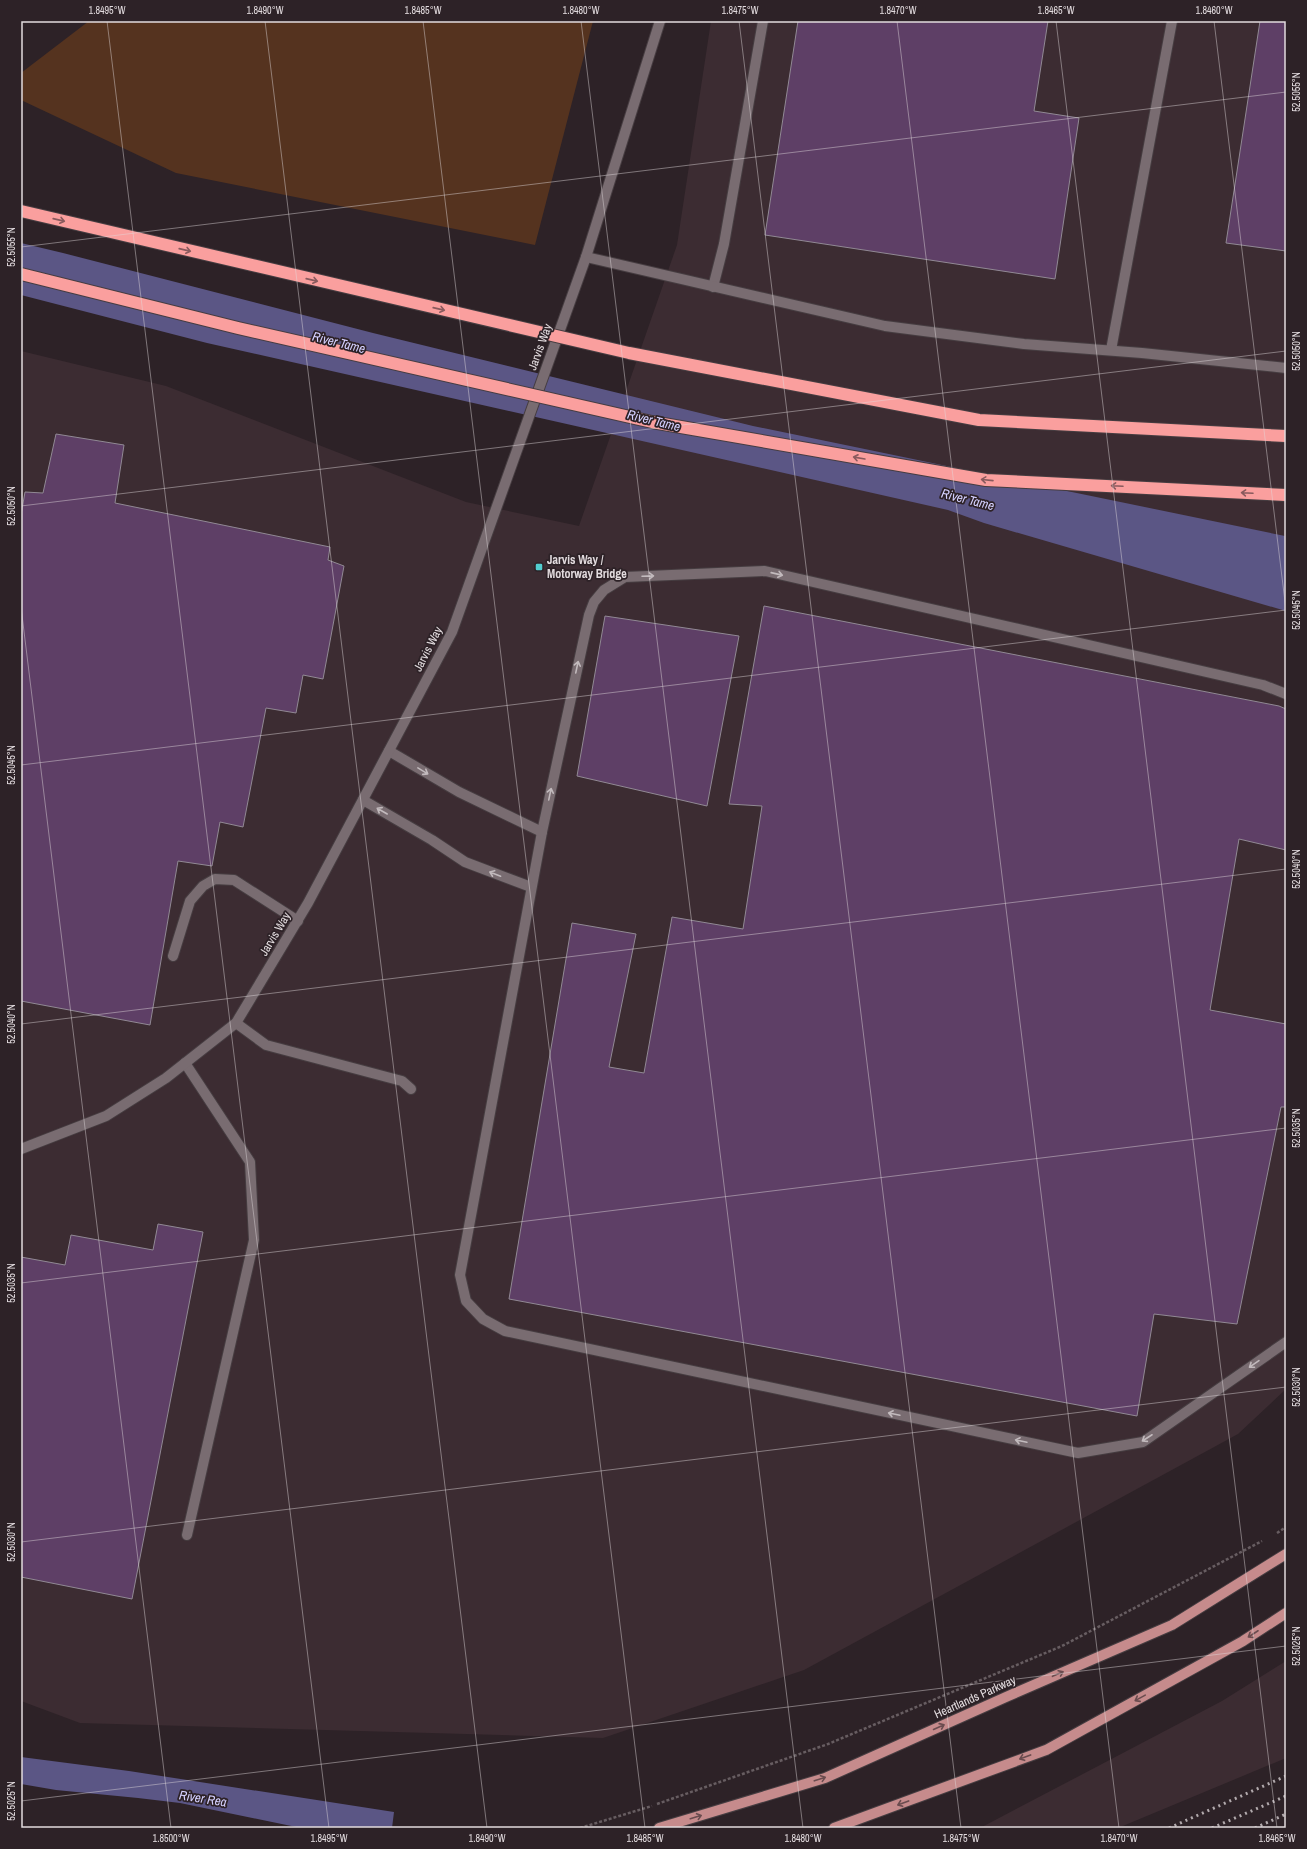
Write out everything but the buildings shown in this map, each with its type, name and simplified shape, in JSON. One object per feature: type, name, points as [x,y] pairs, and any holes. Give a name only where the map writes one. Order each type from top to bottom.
[{"type":"highway","points":[[21,211],[629,353],[979,420],[1286,436]]},
{"type":"highway","points":[[21,274],[238,328],[652,422],[986,480],[1286,495]]},
{"type":"main road","name":"Heartlands Parkway","points":[[659,1828],[825,1778],[1172,1625],[1286,1554]]},
{"type":"main road","points":[[834,1828],[1046,1750],[1243,1641],[1286,1613]]},
{"type":"street","name":"Jarvis Way","points":[[21,1149],[106,1116],[166,1078],[236,1023],[298,921],[452,632],[586,257],[660,21]]},
{"type":"street","points":[[713,287],[724,244],[763,21]]},
{"type":"street","points":[[1111,350],[1172,21]]},
{"type":"street","points":[[586,257],[885,326],[1024,344],[1111,350],[1286,368]]},
{"type":"street","points":[[1286,694],[1263,685],[765,571],[625,577],[604,590],[594,602],[588,615],[542,832],[460,1275],[466,1301],[483,1319],[505,1331],[1078,1453],[1143,1442],[1286,1342]]},
{"type":"street","points":[[389,751],[458,792],[542,832]]},
{"type":"street","points":[[363,800],[432,840],[465,862],[531,887]]},
{"type":"street","points":[[173,956],[190,901],[203,886],[215,879],[234,880],[298,921]]},
{"type":"street","points":[[236,1023],[266,1045],[402,1081],[411,1089]]},
{"type":"street","points":[[185,1063],[250,1162],[254,1240],[187,1535]]},
{"type":"path","points":[[1276,1534],[1286,1527]]},
{"type":"path","points":[[580,1828],[628,1814],[843,1738],[1062,1646],[1269,1538]]},
{"type":"shaded area","points":[[89,21],[593,21],[535,245],[176,173],[21,100],[21,73]]},
{"type":"shaded area","points":[[711,21],[1286,21],[1286,1389],[1238,1434],[804,1670],[603,1738],[80,1723],[21,1701],[21,351],[166,386],[466,502],[579,526],[677,245]]},
{"type":"shaded area","points":[[1286,1661],[1286,1758],[1118,1828],[980,1828],[1222,1701]]},
{"type":"water","name":"River Tame","points":[[21,243],[373,333],[753,426],[1285,536],[1286,611],[984,523],[948,510],[207,343],[21,295]]},
{"type":"water","name":"River Rea","points":[[21,1757],[129,1771],[394,1812],[392,1828],[301,1828],[180,1803],[56,1790],[21,1784]]},
{"type":"railway","points":[[1169,1828],[1286,1776]]},
{"type":"railway","points":[[1212,1828],[1286,1796]]},
{"type":"railway","points":[[1255,1828],[1286,1814]]},
{"type":"place","name":"Jarvis Way / Motorway Bridge","points":[[539,567]]}]
